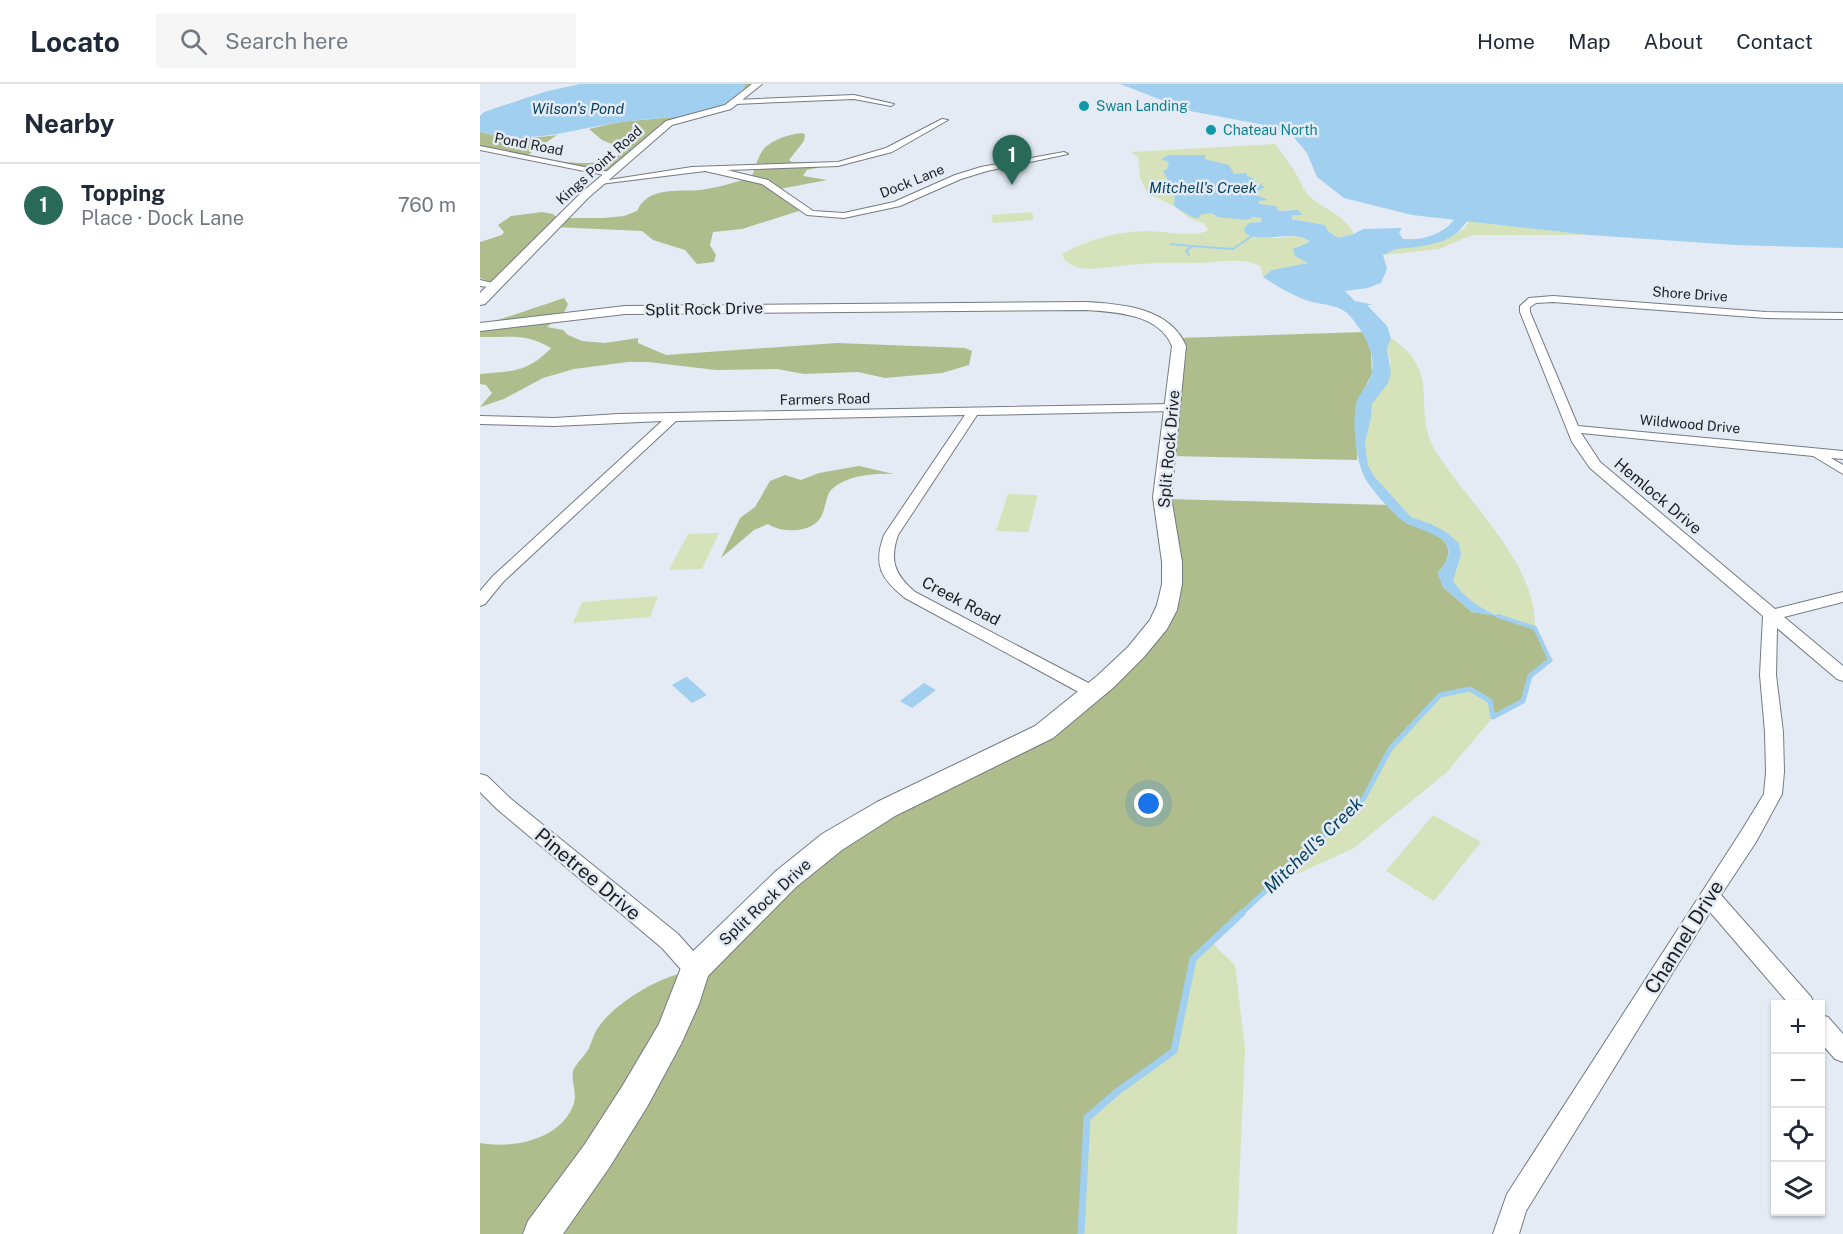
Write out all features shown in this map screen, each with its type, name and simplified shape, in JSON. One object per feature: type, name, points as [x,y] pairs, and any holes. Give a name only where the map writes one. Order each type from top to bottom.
[{"type":"street","name":"Kings Point Road","points":[[480,301],[604,178],[669,123],[719,111],[758,84]]},
{"type":"street","points":[[735,102],[854,97],[891,104]]},
{"type":"street","name":"Dock Lane","points":[[604,178],[707,169],[838,164],[889,150],[944,120]]},
{"type":"street","name":"Pond Road","points":[[480,148],[604,178]]},
{"type":"street","name":"Dock Lane","points":[[707,169],[759,180],[772,186],[802,210],[817,215],[836,215],[864,212],[894,205],[955,178],[988,168],[1064,154]]},
{"type":"street","points":[[480,284],[496,285]]},
{"type":"street","name":"Shore Drive","points":[[1536,300],[1553,299],[1766,315],[1843,316]]},
{"type":"street","name":"Hemlock Drive","points":[[1536,300],[1525,306],[1525,312],[1585,454],[1595,465],[1843,675]]},
{"type":"street","name":"Split Rock Drive","points":[[480,327],[625,310],[1111,308],[1151,318],[1178,337],[1179,346],[1162,497],[1162,513],[1172,561],[1170,597],[1160,622],[1139,649],[1044,732],[886,809],[832,842],[786,879],[695,969],[684,1004],[670,1034],[635,1096],[597,1156],[541,1234]]},
{"type":"street","name":"Farmers Road","points":[[480,420],[554,422],[673,417],[1171,408]]},
{"type":"street","name":"Creek Road","points":[[973,412],[891,535],[886,548],[886,567],[897,585],[910,595],[1092,692]]},
{"type":"street","points":[[480,601],[506,571],[673,417]]},
{"type":"street","name":"Wildwood Drive","points":[[1573,429],[1843,455]]},
{"type":"street","name":"Wildwood Drive","points":[[1804,451],[1826,459],[1843,470]]},
{"type":"street","points":[[1771,615],[1843,597]]},
{"type":"street","name":"Channel Drive","points":[[1506,1234],[1516,1203],[1749,836],[1773,794],[1774,739],[1768,664],[1771,615]]},
{"type":"street","name":"Pinetree Drive","points":[[480,782],[670,942],[695,969]]},
{"type":"street","points":[[1709,896],[1799,1000]]},
{"type":"street","points":[[1825,1030],[1843,1051]]},
{"type":"green space","points":[[745,84],[758,84],[728,107],[673,121],[609,174],[542,160],[592,163],[611,159],[619,154],[619,147],[602,140],[589,129],[620,122],[676,116],[712,109],[739,95]]},
{"type":"green space","points":[[480,132],[518,137],[557,135],[525,157],[480,148]]},
{"type":"green space","points":[[805,134],[804,141],[789,160],[792,162],[826,162],[821,167],[807,170],[803,176],[827,180],[780,189],[805,209],[742,229],[713,232],[710,245],[716,255],[714,262],[697,264],[685,250],[653,240],[642,231],[554,227],[563,218],[624,216],[637,211],[648,197],[664,192],[700,190],[751,178],[767,146],[783,137]]},
{"type":"green space","points":[[1275,144],[1305,191],[1344,221],[1354,234],[1338,238],[1328,231],[1325,225],[1291,219],[1293,215],[1289,210],[1279,211],[1276,207],[1261,222],[1249,223],[1244,228],[1273,238],[1297,236],[1306,239],[1311,243],[1298,246],[1309,263],[1272,270],[1263,277],[1261,267],[1238,261],[1157,263],[1091,269],[1078,268],[1065,261],[1062,254],[1091,241],[1112,235],[1144,231],[1194,234],[1209,230],[1203,223],[1189,218],[1174,206],[1148,194],[1140,178],[1138,157],[1131,152]]},
{"type":"green space","points":[[542,212],[553,214],[558,219],[492,283],[480,278],[480,242],[502,235],[504,232],[498,225],[511,216]]},
{"type":"green space","points":[[1032,212],[1034,220],[993,223],[991,215]]},
{"type":"green space","points":[[1469,221],[1589,235],[1472,235],[1439,249],[1383,255],[1400,247],[1423,246],[1449,238],[1465,228]]},
{"type":"green space","points":[[564,298],[568,304],[565,311],[547,327],[563,330],[568,335],[582,341],[605,343],[638,338],[638,343],[666,355],[837,343],[965,348],[972,351],[969,365],[942,373],[885,378],[858,372],[804,374],[777,369],[716,370],[648,362],[628,362],[574,369],[543,378],[504,399],[480,407],[492,393],[486,385],[480,384],[480,374],[518,369],[534,362],[551,348],[524,338],[480,337],[480,326]]},
{"type":"green space","points":[[1364,332],[1371,352],[1372,374],[1356,404],[1357,460],[1170,456],[1178,338]]},
{"type":"green space","points":[[1391,338],[1408,352],[1417,365],[1422,379],[1426,422],[1438,455],[1514,558],[1533,604],[1535,628],[1489,612],[1469,599],[1453,581],[1461,555],[1446,532],[1411,517],[1374,476],[1368,465],[1365,443],[1372,404],[1391,363],[1387,349]]},
{"type":"green space","points":[[859,466],[894,474],[853,478],[838,484],[830,491],[822,515],[812,525],[790,530],[768,524],[754,530],[721,558],[740,518],[755,507],[770,481],[785,475],[801,480],[819,473]]},
{"type":"green space","points":[[1008,494],[1038,495],[1028,532],[996,531]]},
{"type":"green space","points":[[1167,499],[1388,505],[1402,520],[1434,534],[1447,545],[1446,561],[1438,573],[1443,587],[1472,612],[1498,616],[1535,628],[1550,660],[1530,676],[1523,701],[1493,717],[1490,701],[1470,689],[1440,695],[1390,749],[1364,798],[1193,959],[1174,1051],[1118,1091],[1087,1118],[1081,1234],[480,1234],[480,1143],[493,1145],[521,1143],[559,1126],[568,1116],[574,1103],[574,1068],[587,1051],[603,1021],[623,1002],[649,986],[686,972],[832,842],[1044,732],[1160,622]]},
{"type":"green space","points":[[719,533],[702,569],[669,570],[688,534]]},
{"type":"green space","points":[[658,596],[650,617],[573,623],[582,602]]},
{"type":"green space","points":[[1470,689],[1490,701],[1493,717],[1447,772],[1354,848],[1269,887],[1364,798],[1390,749],[1440,695]]},
{"type":"green space","points":[[1433,815],[1481,842],[1434,901],[1386,871]]},
{"type":"green space","points":[[1211,942],[1235,965],[1245,1048],[1237,1234],[1081,1234],[1087,1118],[1118,1091],[1174,1051],[1193,959]]},
{"type":"water","name":"Wilson's Pond","points":[[580,84],[745,84],[745,86],[725,104],[690,115],[630,121],[538,136],[501,136],[480,132],[480,116],[484,112],[544,92]]},
{"type":"water","points":[[1120,84],[1843,84],[1843,248],[1736,245],[1589,235],[1412,215],[1344,198],[1317,177],[1307,153],[1292,135],[1264,125],[1190,111]]},
{"type":"water","name":"Mitchell's Creek","points":[[1168,155],[1206,155],[1204,159],[1229,165],[1234,174],[1247,173],[1247,176],[1265,187],[1259,191],[1253,188],[1242,189],[1268,200],[1258,201],[1259,204],[1276,206],[1279,211],[1298,210],[1302,215],[1293,215],[1291,219],[1325,225],[1328,231],[1338,238],[1363,229],[1402,228],[1399,232],[1403,240],[1400,247],[1383,255],[1387,269],[1381,283],[1368,288],[1345,291],[1355,301],[1374,305],[1367,305],[1387,326],[1391,338],[1387,349],[1391,373],[1388,383],[1372,404],[1365,443],[1368,465],[1374,476],[1411,517],[1446,532],[1459,543],[1461,555],[1453,581],[1473,602],[1498,616],[1472,612],[1443,587],[1438,573],[1449,551],[1446,544],[1440,538],[1399,518],[1366,480],[1357,454],[1355,414],[1358,399],[1369,381],[1373,363],[1369,346],[1360,330],[1346,312],[1299,297],[1263,277],[1272,270],[1308,263],[1295,256],[1293,249],[1310,242],[1297,236],[1262,238],[1246,234],[1244,228],[1249,223],[1261,222],[1262,218],[1253,217],[1247,220],[1218,217],[1211,213],[1194,218],[1174,206],[1175,192],[1163,171],[1167,169],[1169,163],[1162,159]]},
{"type":"water","points":[[686,677],[707,695],[692,703],[672,685]]},
{"type":"water","points":[[924,683],[936,690],[912,708],[900,701]]},
{"type":"waterway","name":"Mitchell's Creek","points":[[1368,243],[1419,243],[1443,236],[1461,220]]},
{"type":"waterway","points":[[1192,246],[1233,249],[1252,236]]},
{"type":"waterway","points":[[1171,244],[1192,246]]},
{"type":"waterway","points":[[1189,255],[1186,251],[1192,246]]},
{"type":"waterway","name":"Mitchell's Creek","points":[[1498,616],[1535,628],[1550,660]]},
{"type":"waterway","name":"Mitchell's Creek","points":[[1241,914],[1364,798],[1390,749],[1440,695],[1470,689],[1490,701],[1493,717],[1523,701],[1530,676],[1550,660]]},
{"type":"waterway","name":"Mitchell's Creek","points":[[1081,1234],[1087,1118],[1118,1091],[1174,1051],[1193,959],[1242,913]]},
{"type":"place","name":"Swan Landing","points":[[1084,106]]},
{"type":"place","name":"Chateau North","points":[[1211,130]]},
{"type":"place","name":"Topping","points":[[1012,185]]}]
